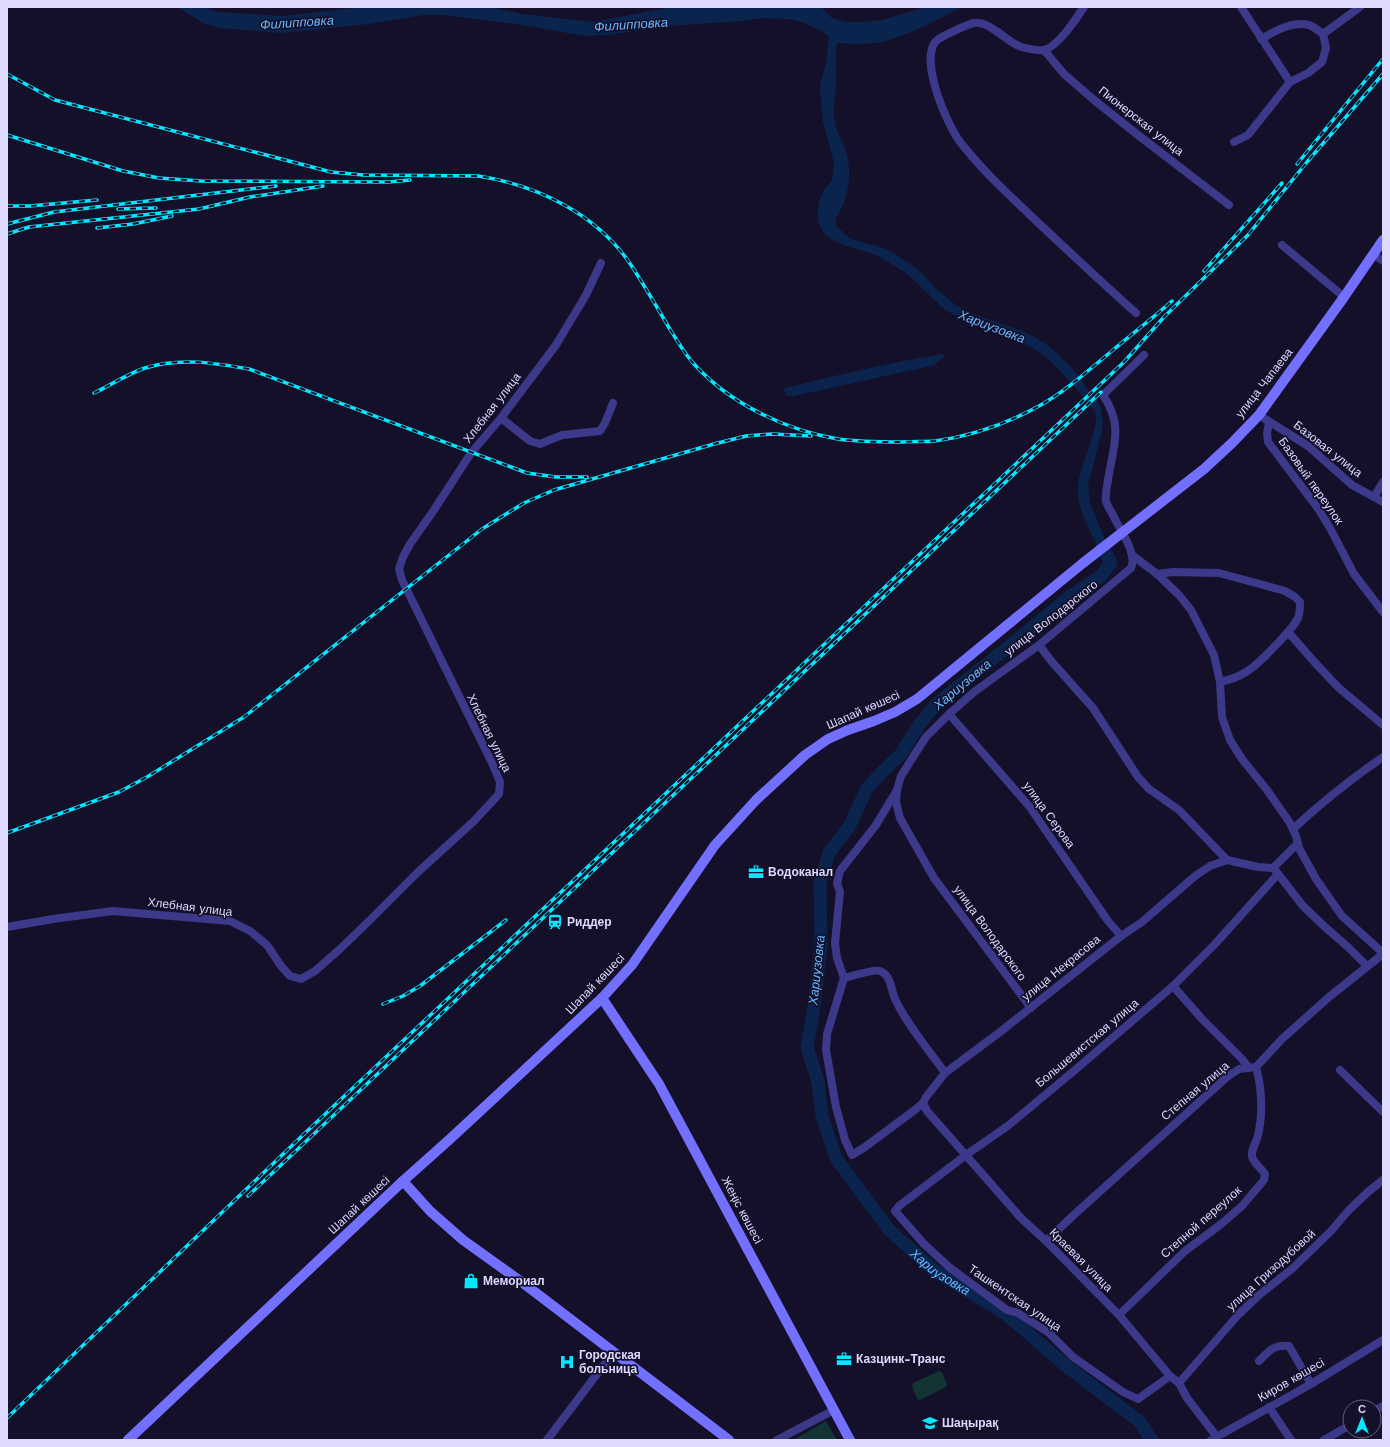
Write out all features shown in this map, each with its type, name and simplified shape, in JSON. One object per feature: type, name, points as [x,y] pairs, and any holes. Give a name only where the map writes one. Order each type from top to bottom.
[{"type":"street","points":[[1084,7],[1078,17],[1056,43],[1044,50],[1019,46],[985,24],[975,23],[936,41],[931,54],[931,68],[936,91],[947,121],[960,142],[986,172],[1084,267],[1136,313]]},
{"type":"street","points":[[1241,7],[1290,82]]},
{"type":"street","points":[[1323,34],[1360,7]]},
{"type":"street","points":[[1234,142],[1248,135],[1290,82],[1308,73],[1322,62],[1326,48],[1323,34],[1311,26],[1298,24],[1280,29],[1261,39]]},
{"type":"street","name":"Пионерская улица","points":[[1044,50],[1064,74],[1101,105],[1229,205]]},
{"type":"street","name":"улица Чапаева","points":[[1083,562],[1204,469],[1259,415],[1374,255],[1383,240]]},
{"type":"street","points":[[1282,245],[1344,297]]},
{"type":"street","points":[[1374,255],[1383,261]]},
{"type":"street","name":"Хлебная улица","points":[[7,927],[113,911],[230,922],[250,931],[267,945],[281,966],[290,976],[301,979],[315,971],[340,949],[418,872],[473,822],[499,794],[500,782],[493,765],[402,580],[399,569],[410,544],[471,453],[556,345],[586,295],[601,263]]},
{"type":"street","points":[[1144,355],[1103,395],[1109,404],[1114,417],[1116,435],[1106,501],[1123,532],[1132,555],[1179,595],[1191,610],[1214,655],[1220,682],[1222,718],[1230,740],[1242,759],[1267,790],[1293,829],[1298,843],[1316,879],[1342,916],[1383,954]]},
{"type":"street","points":[[500,418],[530,441],[540,444],[562,435],[600,430],[606,423],[613,403]]},
{"type":"street","name":"Базовая улица","points":[[1259,415],[1308,446],[1352,485],[1383,502]]},
{"type":"street","name":"Базовый переулок","points":[[1268,422],[1268,442],[1317,507],[1330,528],[1354,574],[1383,612]]},
{"type":"street","points":[[1374,497],[1383,482]]},
{"type":"street","name":"улица Володарского","points":[[1031,1008],[934,878],[900,818],[896,802],[897,790],[901,776],[915,754],[926,738],[949,714],[974,692],[1039,645],[1131,568],[1133,564],[1132,555]]},
{"type":"street","name":"Шапай көшесі","points":[[128,1440],[403,1181],[602,998],[632,965],[715,846],[756,800],[805,754],[828,739],[895,712],[918,700],[1083,562]]},
{"type":"street","points":[[1156,574],[1173,572],[1219,573],[1285,591],[1300,602],[1300,611],[1297,619],[1288,632],[1248,672],[1233,679],[1220,682]]},
{"type":"street","points":[[1288,632],[1339,688],[1383,725]]},
{"type":"street","points":[[1039,645],[1093,708],[1138,777],[1149,789],[1179,810],[1227,860],[1275,871],[1303,906],[1367,966]]},
{"type":"street","name":"улица Серова","points":[[949,714],[1029,806],[1108,921],[1121,936]]},
{"type":"street","points":[[1293,829],[1320,804],[1383,757]]},
{"type":"street","points":[[897,790],[872,830],[840,871],[837,883],[840,892],[835,943],[837,958],[844,978],[878,970],[884,973],[889,979],[895,999],[908,1021],[945,1073]]},
{"type":"street","points":[[1275,871],[1298,843]]},
{"type":"street","name":"улица Некрасова","points":[[844,978],[828,1034],[826,1050],[836,1107],[845,1140],[852,1155],[865,1147],[923,1103],[945,1073],[1031,1008],[1121,936],[1142,922],[1195,876],[1210,866],[1227,860]]},
{"type":"street","name":"Большевистская улица","points":[[895,1211],[899,1206],[966,1155],[1008,1125],[1173,986],[1215,944],[1275,871]]},
{"type":"street","name":"Степная улица","points":[[1046,1242],[1082,1206],[1227,1077],[1239,1069],[1252,1067],[1329,997],[1383,954]]},
{"type":"street","points":[[1173,986],[1202,1019],[1252,1067]]},
{"type":"street","name":"Жеңіс көшесі","points":[[602,998],[659,1084],[850,1440]]},
{"type":"street","name":"Степной переулок","points":[[1119,1316],[1185,1251],[1220,1225],[1242,1206],[1264,1180],[1265,1174],[1253,1159],[1252,1152],[1258,1137],[1260,1121],[1260,1090],[1252,1067]]},
{"type":"street","points":[[1340,1070],[1383,1112]]},
{"type":"street","name":"Краевая улица","points":[[923,1103],[927,1111],[1021,1218],[1119,1316],[1170,1376],[1179,1383],[1214,1439]]},
{"type":"street","name":"улица Гризодубовой","points":[[1179,1383],[1238,1316],[1258,1296],[1293,1268],[1331,1231],[1349,1210],[1383,1180]]},
{"type":"street","points":[[403,1181],[430,1211],[463,1240],[523,1283],[729,1440]]},
{"type":"street","name":"Ташкентская улица","points":[[895,1211],[924,1244],[948,1267],[1007,1310],[1018,1313],[1049,1333],[1073,1357],[1128,1395],[1138,1399],[1170,1376]]},
{"type":"street","name":"Киров көшесі","points":[[1214,1439],[1268,1407],[1311,1384],[1383,1340]]},
{"type":"street","points":[[1259,1361],[1272,1349],[1280,1345],[1289,1346],[1311,1384]]},
{"type":"street","points":[[547,1440],[613,1353]]},
{"type":"street","points":[[1268,1407],[1291,1440]]},
{"type":"street","points":[[777,1440],[834,1410]]},
{"type":"street","points":[[1324,1440],[1342,1430]]},
{"type":"green space","points":[[939,1371],[942,1372],[947,1384],[946,1387],[920,1400],[917,1399],[912,1386],[913,1383]]},
{"type":"green space","points":[[826,1421],[837,1440],[793,1440]]},
{"type":"water","name":"Филипповка","points":[[177,7],[204,7],[218,12],[283,16],[362,7],[488,7],[522,14],[593,22],[672,7],[821,7],[832,18],[845,22],[861,22],[882,20],[926,7],[962,7],[915,30],[886,41],[868,44],[837,43],[834,117],[837,129],[844,145],[849,166],[849,176],[844,203],[835,219],[837,227],[851,239],[884,248],[894,253],[921,272],[933,286],[957,306],[971,313],[1035,337],[1050,347],[1073,369],[1100,406],[1103,422],[1102,431],[1088,485],[1090,503],[1113,559],[1107,563],[1088,528],[1081,509],[1078,486],[1079,477],[1093,434],[1096,423],[1096,415],[1094,410],[1073,385],[1050,360],[1038,351],[954,315],[941,306],[907,274],[876,255],[836,242],[828,237],[822,230],[818,221],[820,198],[824,190],[832,181],[834,163],[823,122],[820,90],[821,80],[826,64],[829,37],[823,32],[802,22],[788,19],[763,18],[743,21],[668,26],[607,35],[585,36],[521,25],[444,15],[424,15],[369,24],[281,33],[220,28],[205,24]]},
{"type":"water","points":[[942,354],[944,356],[935,365],[794,396],[787,396],[784,390],[785,388],[844,374]]},
{"type":"waterway","name":"Хариузовка","points":[[1102,546],[1111,563],[1101,576],[1069,597],[937,703],[919,725],[901,754],[866,790],[850,825],[829,853],[820,884],[821,946],[813,1013],[807,1047],[818,1082],[822,1116],[836,1158],[889,1230],[934,1270],[1006,1314],[1065,1365],[1139,1421],[1152,1440]]},
{"type":"railway","points":[[1297,164],[1383,59]]},
{"type":"railway","points":[[7,74],[55,100],[331,172],[363,175],[478,176],[500,180],[544,195],[585,218],[619,249],[633,268],[683,351],[708,378],[742,403],[779,422],[818,435],[838,439],[878,442],[935,441],[976,432],[1015,418],[1059,394],[1172,301]]},
{"type":"railway","points":[[7,1418],[303,1135],[1124,362],[1164,317],[1248,235],[1307,162],[1383,74]]},
{"type":"railway","points":[[7,135],[123,171],[159,178],[201,181],[388,182],[410,180]]},
{"type":"railway","points":[[1204,271],[1282,183]]},
{"type":"railway","points":[[7,224],[54,212],[276,186]]},
{"type":"railway","points":[[7,234],[29,227],[199,209],[250,197],[323,186]]},
{"type":"railway","points":[[7,206],[30,206],[97,200]]},
{"type":"railway","points":[[118,209],[156,208]]},
{"type":"railway","points":[[97,228],[133,224],[172,216]]},
{"type":"railway","points":[[94,393],[132,373],[158,365],[197,362],[249,369],[527,473],[556,477],[587,477]]},
{"type":"railway","points":[[248,1196],[1101,392]]},
{"type":"railway","points":[[7,833],[119,792],[147,777],[244,717],[482,529],[524,503],[554,490],[746,436],[772,434],[811,436]]},
{"type":"railway","points":[[383,1004],[403,996],[420,986],[506,920]]},
{"type":"place","name":"Водоканал","points":[[756,872]]},
{"type":"place","name":"Риддер","points":[[555,922]]},
{"type":"place","name":"Мемориал","points":[[471,1281]]},
{"type":"place","name":"Казцинк-Транс","points":[[844,1359]]},
{"type":"place","name":"Городская больница","points":[[567,1362]]},
{"type":"place","name":"Шаңырақ","points":[[930,1423]]}]
